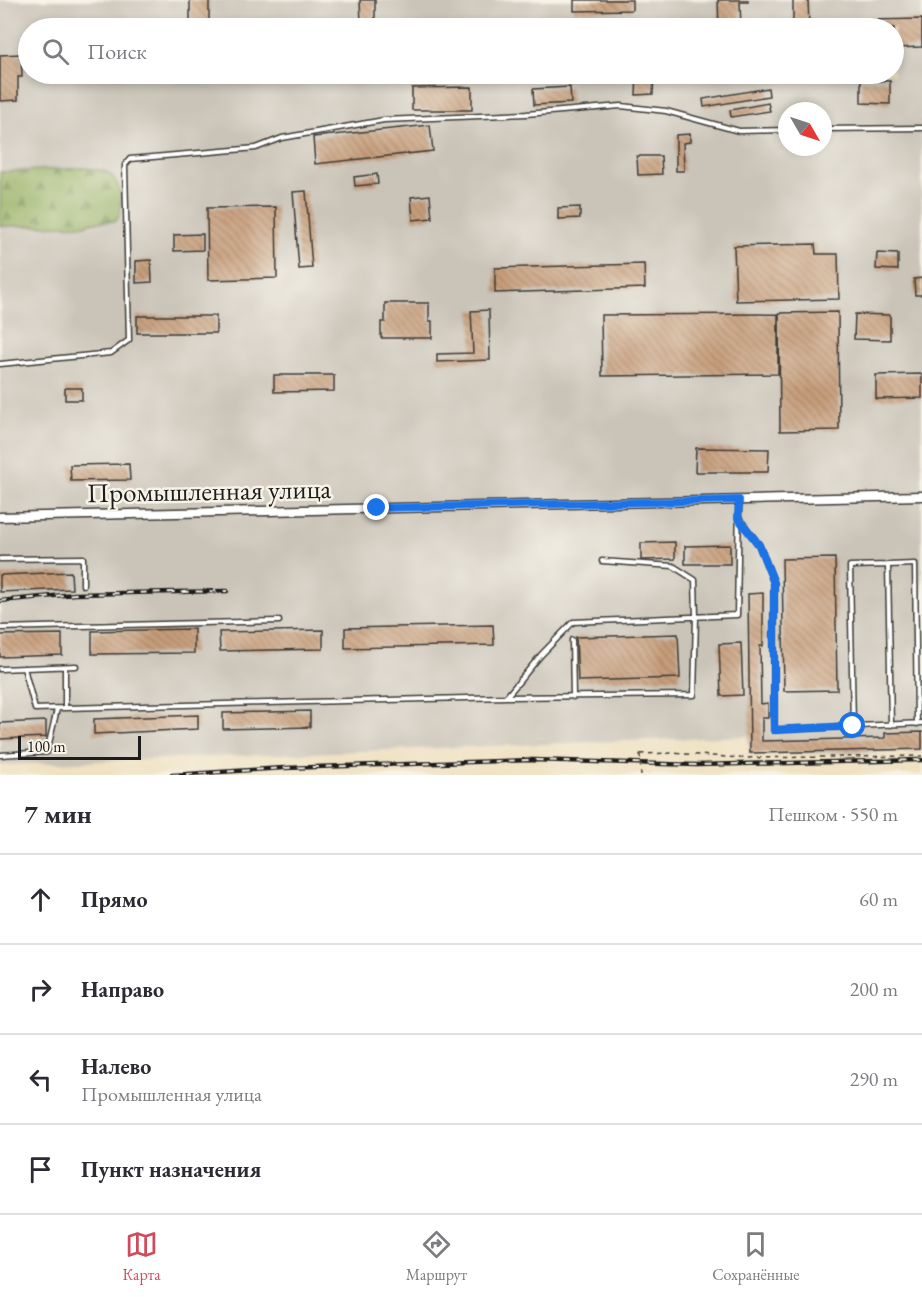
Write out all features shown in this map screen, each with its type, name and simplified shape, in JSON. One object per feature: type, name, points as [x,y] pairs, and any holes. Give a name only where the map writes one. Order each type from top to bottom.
[{"type":"street","name":"Промышленная улица","points":[[0,517],[922,496]]},
{"type":"lane","points":[[0,364],[111,353],[129,340],[125,165],[130,159],[256,148],[282,138],[384,120],[526,114],[621,106],[666,111],[699,122],[739,131],[778,130]]},
{"type":"lane","points":[[832,129],[922,128]]},
{"type":"lane","points":[[507,697],[541,655],[573,622],[737,615],[739,500]]},
{"type":"lane","points":[[738,518],[759,545],[774,583],[774,730],[920,723],[915,564]]},
{"type":"lane","points":[[0,559],[83,558],[83,585]]},
{"type":"lane","points":[[24,668],[34,709],[507,697],[694,695],[695,580],[673,566],[602,561]]},
{"type":"lane","points":[[853,726],[850,566],[915,564],[922,570]]},
{"type":"lane","points":[[888,565],[891,725]]},
{"type":"lane","points":[[0,628],[279,621]]},
{"type":"lane","points":[[572,640],[573,697]]},
{"type":"lane","points":[[65,666],[65,708]]},
{"type":"lane","points":[[0,669],[76,666]]},
{"type":"lane","points":[[0,754],[47,752],[57,709]]},
{"type":"path","points":[[641,775],[640,754],[671,753],[740,758],[922,756]]},
{"type":"shaded area","points":[[0,0],[922,0],[922,752],[749,755],[748,736],[0,765]]},
{"type":"green space","points":[[85,168],[106,172],[118,185],[121,205],[116,221],[93,222],[84,225],[0,226],[0,172]]},
{"type":"building","points":[[190,0],[209,0],[209,18],[190,18]]},
{"type":"building","points":[[360,0],[375,0],[375,18],[361,18]]},
{"type":"building","points":[[574,0],[632,0],[632,10],[574,11]]},
{"type":"building","points":[[718,0],[748,0],[748,2],[740,2],[741,18],[719,18]]},
{"type":"building","points":[[793,0],[808,0],[809,18],[793,18]]},
{"type":"building","points":[[904,19],[922,19],[922,47],[904,48]]},
{"type":"building","points":[[18,54],[18,100],[0,101],[0,55]]},
{"type":"building","points":[[637,84],[654,84],[653,94],[636,95]]},
{"type":"building","points":[[861,84],[890,84],[890,104],[861,103]]},
{"type":"building","points":[[472,87],[472,110],[412,110],[412,88]]},
{"type":"building","points":[[570,87],[571,103],[534,105],[533,89]]},
{"type":"building","points":[[768,88],[769,96],[704,107],[703,99]]},
{"type":"building","points":[[768,103],[770,111],[731,117],[730,110]]},
{"type":"building","points":[[430,125],[433,151],[315,164],[313,137]]},
{"type":"building","points":[[690,134],[690,142],[683,143],[684,171],[676,171],[676,135]]},
{"type":"building","points":[[637,156],[661,156],[662,174],[638,175]]},
{"type":"building","points":[[377,174],[378,184],[355,186],[354,177]]},
{"type":"building","points":[[306,191],[312,268],[299,269],[293,192]]},
{"type":"building","points":[[430,195],[432,218],[413,220],[411,197]]},
{"type":"building","points":[[276,207],[277,278],[208,280],[207,208]]},
{"type":"building","points":[[580,207],[580,218],[558,219],[558,208]]},
{"type":"building","points":[[203,234],[203,250],[174,251],[174,235]]},
{"type":"building","points":[[815,244],[816,254],[838,254],[839,299],[736,301],[734,246]]},
{"type":"building","points":[[877,253],[898,254],[898,270],[876,269]]},
{"type":"building","points":[[151,260],[152,282],[136,283],[136,261]]},
{"type":"building","points":[[644,264],[645,288],[495,293],[495,268]]},
{"type":"building","points":[[922,278],[922,295],[915,295],[914,279]]},
{"type":"building","points":[[385,303],[429,303],[432,338],[381,338],[381,322],[385,322]]},
{"type":"building","points":[[489,310],[490,360],[437,362],[437,354],[473,353],[471,311]]},
{"type":"building","points":[[838,312],[839,430],[780,431],[779,313]]},
{"type":"building","points":[[778,314],[778,374],[602,376],[601,315]]},
{"type":"building","points":[[855,314],[890,315],[890,340],[854,339]]},
{"type":"building","points":[[137,316],[216,316],[216,333],[137,333]]},
{"type":"building","points":[[922,374],[922,398],[876,399],[876,375]]},
{"type":"building","points":[[274,375],[334,375],[334,391],[274,392]]},
{"type":"building","points":[[65,388],[82,388],[82,400],[65,400]]},
{"type":"building","points":[[696,448],[769,449],[768,472],[695,472]]},
{"type":"building","points":[[129,464],[130,480],[71,481],[70,465]]},
{"type":"building","points":[[675,542],[675,559],[641,560],[641,543]]},
{"type":"building","points":[[730,545],[730,564],[685,564],[685,546]]},
{"type":"building","points":[[835,558],[837,690],[784,691],[782,559]]},
{"type":"building","points":[[71,572],[72,589],[0,592],[0,575]]},
{"type":"building","points":[[763,593],[763,646],[760,646],[761,704],[768,703],[768,718],[762,718],[762,741],[885,738],[885,733],[922,732],[922,749],[750,753],[748,594]]},
{"type":"building","points":[[493,625],[494,645],[345,648],[345,628]]},
{"type":"building","points":[[194,629],[194,653],[92,654],[92,631]]},
{"type":"building","points":[[323,630],[323,649],[220,651],[219,632]]},
{"type":"building","points":[[62,634],[62,655],[0,657],[0,635]]},
{"type":"building","points":[[678,634],[680,678],[578,681],[576,637]]},
{"type":"building","points":[[741,643],[743,695],[721,696],[719,644]]},
{"type":"building","points":[[310,711],[310,727],[223,729],[223,713]]},
{"type":"building","points":[[198,715],[198,729],[94,734],[94,719]]},
{"type":"building","points":[[46,721],[46,737],[0,739],[0,723]]},
{"type":"railway","points":[[0,601],[75,594],[227,591]]},
{"type":"railway","points":[[172,775],[284,768],[532,760],[697,765],[922,760]]},
{"type":"route","points":[[377,508],[739,500],[738,518],[759,545],[774,583],[774,730],[853,726]]}]
